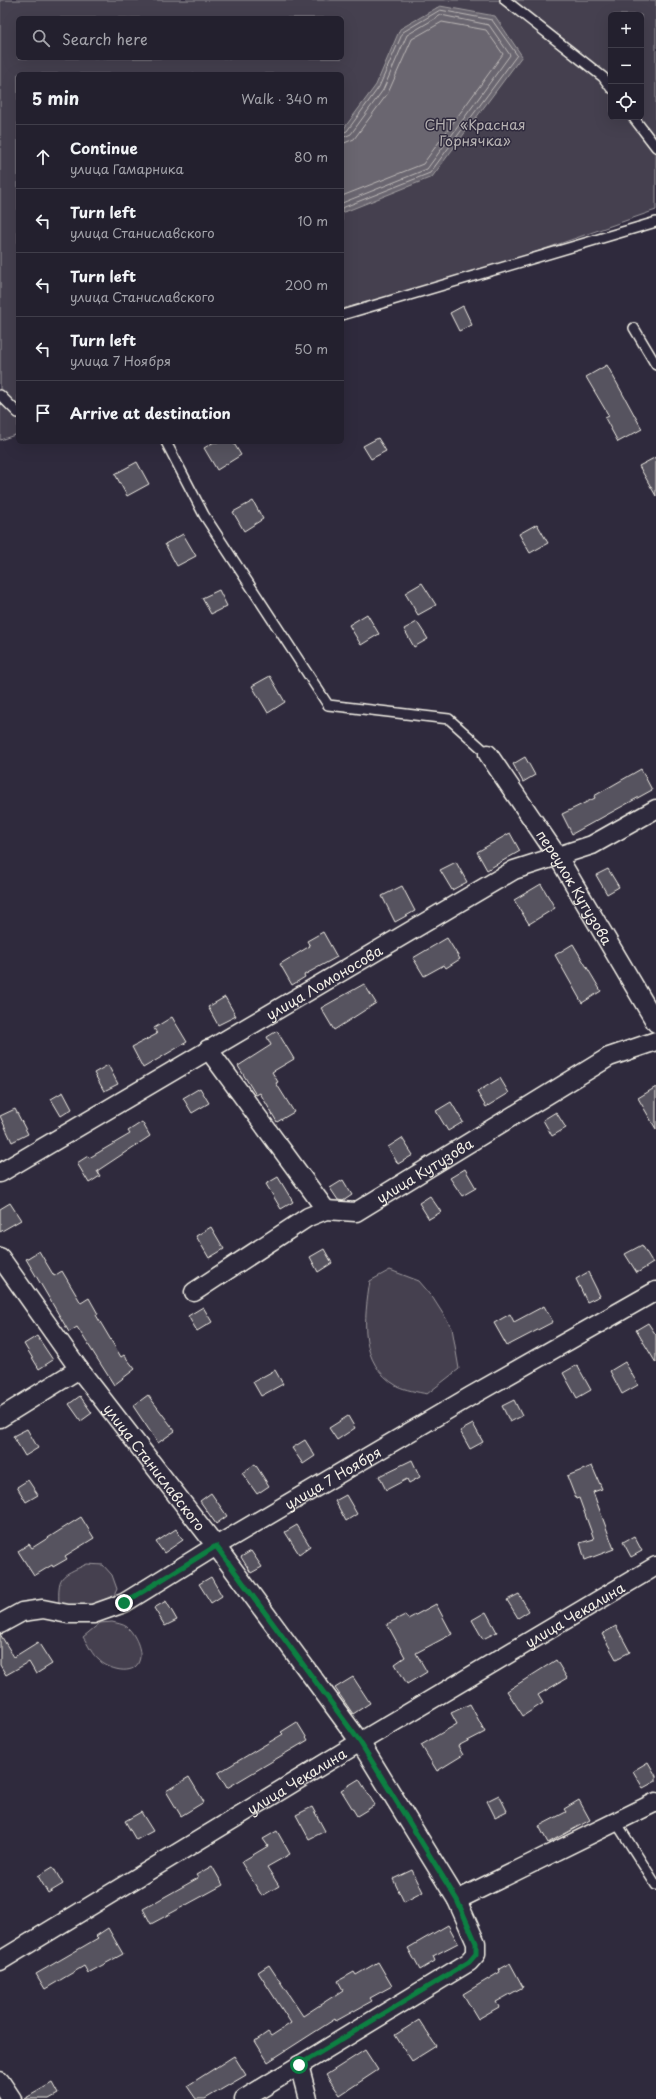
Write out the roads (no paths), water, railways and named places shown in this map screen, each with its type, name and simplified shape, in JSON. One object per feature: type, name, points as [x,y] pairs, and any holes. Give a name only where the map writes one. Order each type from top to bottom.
[{"type":"street","name":"переулок Кутузова","points":[[488,754],[558,857],[656,1023]]},
{"type":"street","name":"улица Ломоносова","points":[[0,1173],[514,870],[592,845],[656,809]]},
{"type":"street","name":"улица Кутузова","points":[[194,1292],[308,1217],[326,1210],[356,1212],[609,1057],[656,1041]]},
{"type":"street","points":[[208,1049],[326,1210]]},
{"type":"street","name":"улица Станиславского","points":[[0,1257],[79,1369],[216,1546],[360,1742],[457,1900],[476,1943],[476,1954],[469,1962],[299,2065]]},
{"type":"street","name":"улица 7 Ноября","points":[[0,1624],[22,1612],[43,1609],[68,1614],[93,1614],[124,1603],[216,1546],[471,1396],[656,1291]]},
{"type":"street","points":[[0,1418],[79,1369]]},
{"type":"street","name":"улица Чекалина","points":[[0,1961],[360,1742],[656,1566]]},
{"type":"street","points":[[457,1900],[656,1802]]},
{"type":"street","points":[[244,2099],[299,2065],[308,2099]]},
{"type":"street","points":[[0,2081],[12,2099]]},
{"type":"lane","points":[[505,0],[603,78],[608,84]]},
{"type":"lane","points":[[635,120],[656,147]]},
{"type":"lane","points":[[344,314],[656,222]]},
{"type":"lane","points":[[634,328],[656,365]]},
{"type":"lane","points":[[0,395],[16,411]]},
{"type":"lane","points":[[167,444],[204,515],[328,706],[449,719],[488,754]]},
{"type":"lane","points":[[616,1822],[656,1884]]},
{"type":"water","points":[[440,6],[495,16],[522,56],[432,177],[344,212],[344,128],[376,85],[400,29]]},
{"type":"park label","name":"СНТ «Красная Горнячка»","points":[[475,132]]}]
